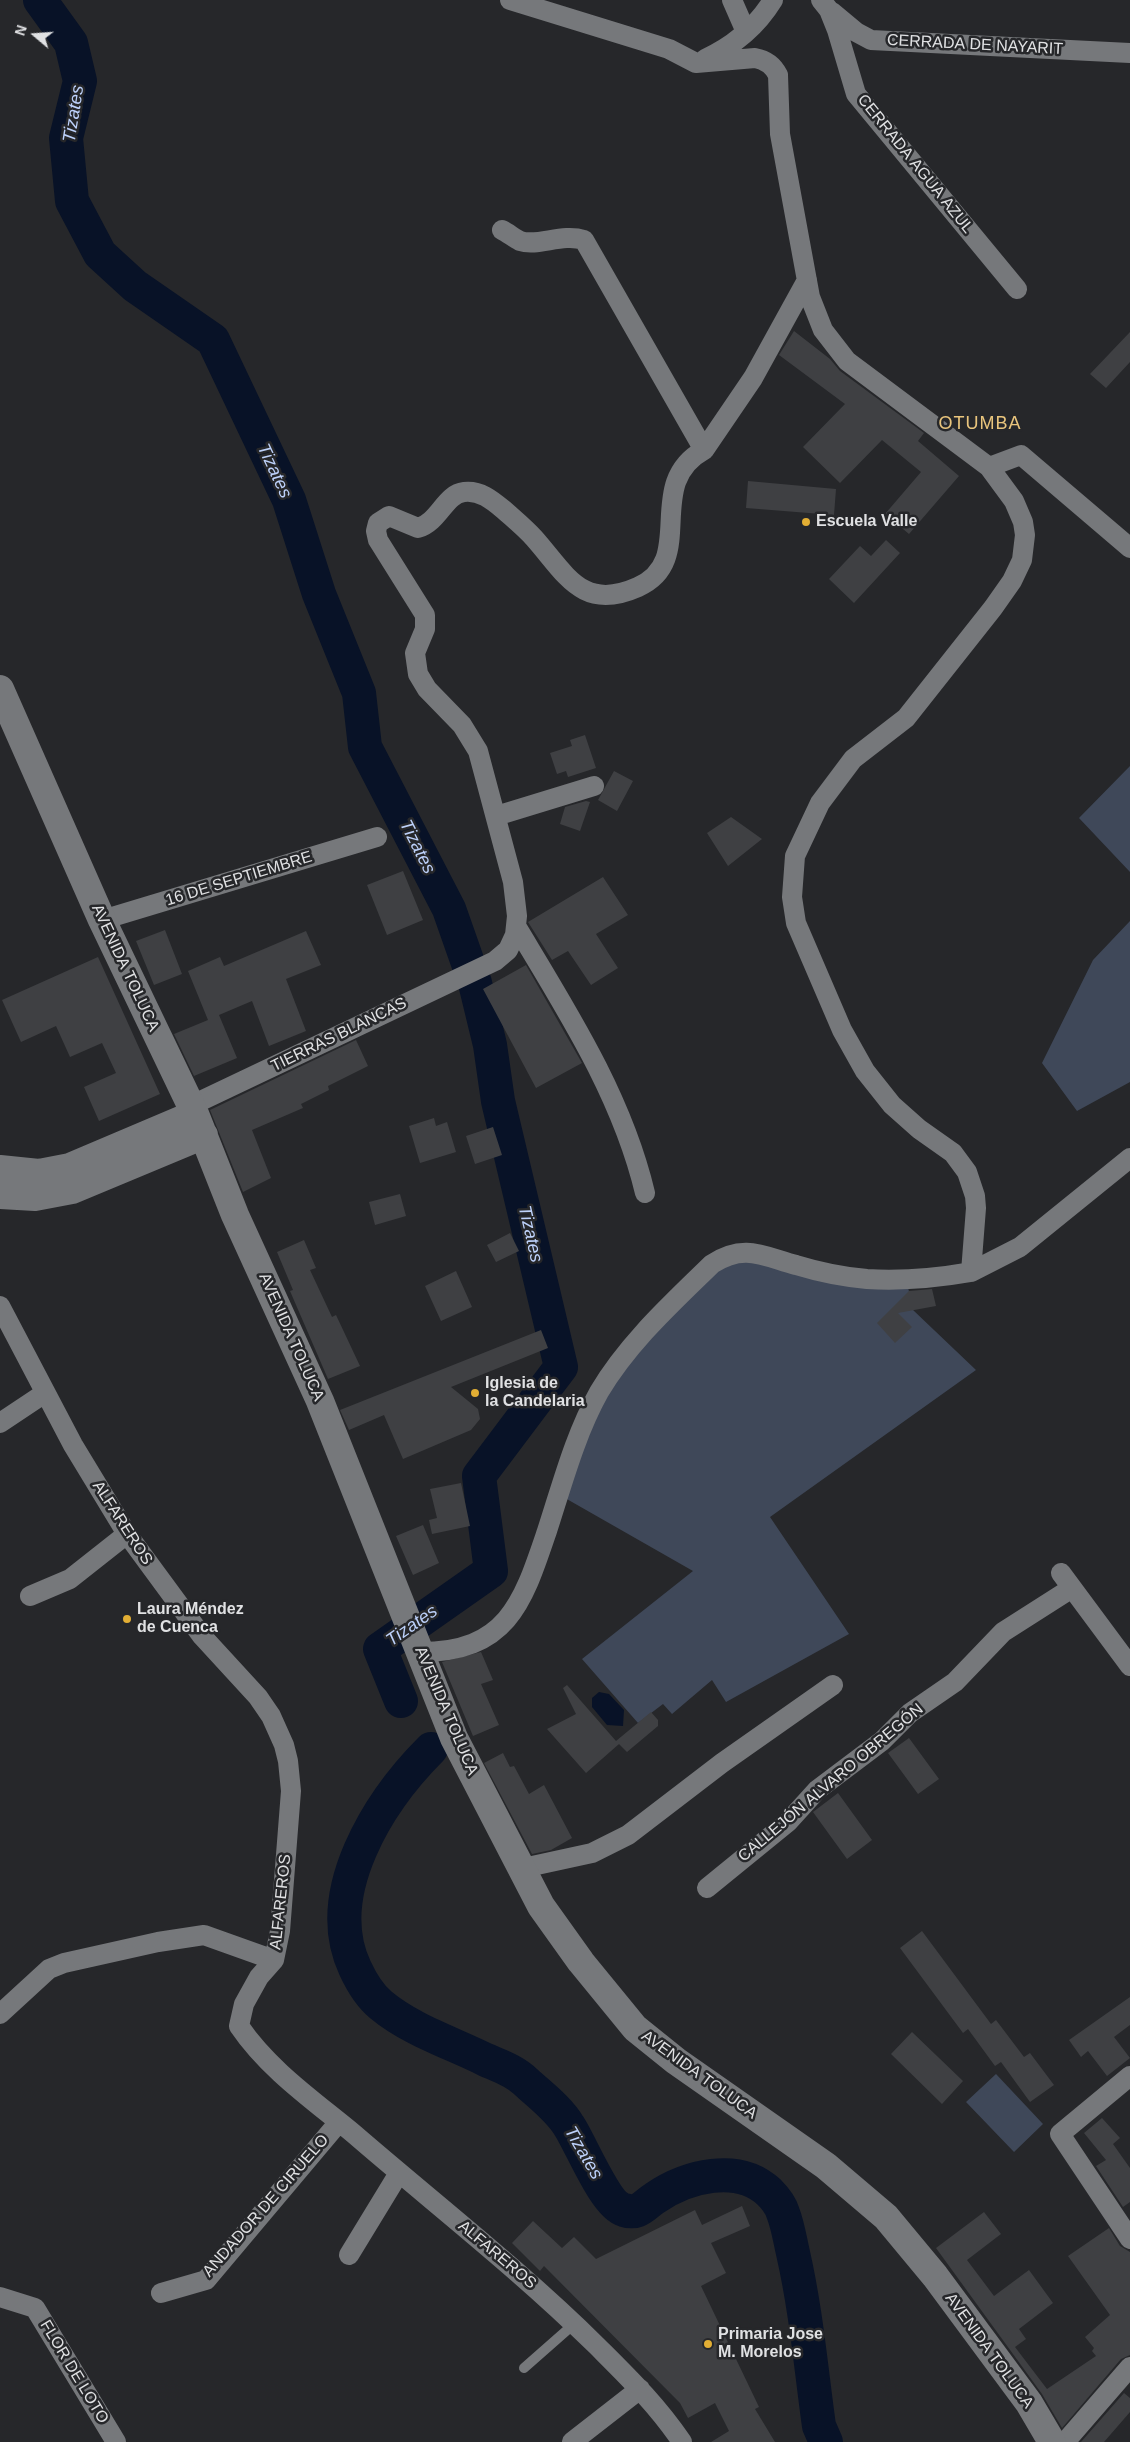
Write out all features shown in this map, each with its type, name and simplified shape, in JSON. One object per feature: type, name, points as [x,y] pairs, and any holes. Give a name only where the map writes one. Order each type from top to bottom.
[{"type":"street","points":[[510,0],[669,49],[696,63],[755,58],[769,63],[778,75],[780,134],[810,297],[819,322],[834,346],[847,361],[989,467],[1014,501],[1023,522],[1024,549],[1018,571],[993,608],[906,718],[853,759],[820,803],[795,856],[792,897],[796,923],[842,1030],[865,1071],[892,1105],[919,1129],[953,1153],[967,1172],[975,1196],[976,1208],[971,1272]]},
{"type":"street","points":[[732,0],[746,32]]},
{"type":"street","points":[[696,63],[730,45],[746,32],[773,0]]},
{"type":"street","name":"CERRADA DE NAYARIT","points":[[825,5],[842,22],[871,40],[1130,53]]},
{"type":"street","name":"CERRADA AGUA AZUL","points":[[825,5],[856,94],[1017,290]]},
{"type":"street","points":[[502,230],[521,241],[543,241],[572,237],[584,240],[704,450]]},
{"type":"street","points":[[645,1193],[638,1164],[616,1105],[569,1014],[516,926],[516,900],[478,751],[462,725],[427,689],[418,674],[415,653],[417,642],[425,629],[426,614],[378,540],[376,531],[378,523],[385,517],[394,517],[418,528],[433,521],[446,502],[458,493],[482,494],[495,502],[522,526],[570,582],[595,594],[616,594],[638,587],[651,580],[662,567],[668,552],[675,480],[686,463],[704,450],[753,378],[807,280]]},
{"type":"street","points":[[989,467],[1021,456],[1130,548]]},
{"type":"street","name":"AVENIDA TOLUCA","points":[[0,689],[102,920],[196,1119],[235,1215],[320,1401],[454,1738],[498,1826],[523,1868],[542,1906],[581,1962],[635,2028],[676,2061],[826,2166],[886,2217],[935,2276],[1023,2396],[1052,2442]]},
{"type":"street","points":[[496,816],[594,786]]},
{"type":"street","name":"16 DE SEPTIEMBRE","points":[[102,920],[376,837]]},
{"type":"street","name":"TIERRAS BLANCAS","points":[[196,1119],[458,977],[496,961],[508,950],[516,926]]},
{"type":"street","points":[[1,1179],[35,1197],[72,1190],[196,1119]]},
{"type":"street","points":[[413,1635],[451,1650],[480,1639],[505,1621],[515,1609],[530,1582],[574,1452],[599,1393],[648,1326],[712,1264],[722,1258],[746,1252],[758,1253],[820,1272],[868,1279],[910,1279],[971,1272],[1020,1247],[1130,1158]]},
{"type":"street","name":"ALFAREROS","points":[[0,1306],[45,1393],[127,1534],[202,1636],[258,1697],[271,1716],[284,1745],[291,1776],[291,1806],[280,1931],[274,1960],[259,1977],[244,2004],[239,2026],[253,2046],[299,2092],[339,2122],[540,2292],[661,2411],[682,2442]]},
{"type":"street","points":[[0,1423],[45,1393]]},
{"type":"street","points":[[30,1596],[70,1579],[127,1534]]},
{"type":"street","name":"CALLEJÓN ALVARO OBREGÓN","points":[[707,1888],[788,1822],[817,1790],[882,1741],[910,1713],[955,1682],[1003,1632],[1067,1580],[1130,1666]]},
{"type":"street","points":[[523,1868],[592,1853],[628,1835],[722,1763],[834,1684]]},
{"type":"street","points":[[0,2014],[48,1969],[64,1963],[158,1942],[204,1935],[274,1960]]},
{"type":"street","points":[[1130,2076],[1060,2134],[1130,2239]]},
{"type":"street","name":"ANDADOR DE CIRUELO","points":[[161,2293],[206,2280],[339,2122]]},
{"type":"street","points":[[349,2255],[398,2173]]},
{"type":"street","name":"FLOR DE LOTO","points":[[0,2297],[35,2308],[116,2442]]},
{"type":"street","points":[[1064,2442],[1130,2367]]},
{"type":"street","points":[[572,2442],[640,2389]]},
{"type":"lane","points":[[524,2368],[574,2324]]},
{"type":"shaded area","points":[[1130,766],[1130,872],[1079,818]]},
{"type":"shaded area","points":[[1130,921],[1130,1082],[1077,1111],[1042,1063],[1093,960]]},
{"type":"shaded area","points":[[744,1259],[908,1287],[913,1310],[976,1370],[770,1517],[849,1634],[726,1702],[712,1680],[672,1714],[663,1704],[638,1723],[582,1659],[693,1571],[565,1498],[593,1420],[628,1361],[715,1270]]},
{"type":"shaded area","points":[[599,1692],[609,1694],[624,1710],[623,1726],[607,1725],[592,1707],[592,1698]]},
{"type":"shaded area","points":[[996,2074],[1043,2124],[1014,2152],[966,2102]]},
{"type":"building","points":[[794,331],[830,359],[840,371],[924,433],[918,441],[959,476],[909,534],[885,514],[921,472],[882,440],[840,483],[803,447],[845,404],[779,355]]},
{"type":"building","points":[[1130,332],[1130,362],[1106,388],[1090,374]]},
{"type":"building","points":[[748,481],[836,489],[834,515],[746,508]]},
{"type":"building","points":[[886,540],[900,553],[854,603],[829,579],[860,546],[871,556]]},
{"type":"building","points":[[585,735],[596,768],[568,777],[566,771],[557,774],[550,753],[572,746],[570,740]]},
{"type":"building","points":[[614,771],[633,781],[617,811],[598,800]]},
{"type":"building","points":[[586,801],[590,802],[580,831],[560,824],[565,807]]},
{"type":"building","points":[[731,817],[762,839],[728,866],[707,833]]},
{"type":"building","points":[[403,871],[423,920],[387,935],[367,885]]},
{"type":"building","points":[[603,877],[628,915],[596,934],[618,968],[591,985],[568,951],[552,960],[528,922]]},
{"type":"building","points":[[165,930],[182,974],[154,985],[136,941]]},
{"type":"building","points":[[306,931],[321,965],[286,979],[306,1031],[269,1046],[252,1001],[219,1015],[237,1058],[194,1076],[174,1034],[208,1020],[188,971],[220,957],[224,966]]},
{"type":"building","points":[[98,957],[160,1094],[99,1121],[84,1087],[116,1073],[102,1043],[70,1057],[56,1026],[21,1042],[2,1000]]},
{"type":"building","points":[[526,965],[582,1063],[536,1088],[483,989]]},
{"type":"building","points":[[356,1040],[368,1066],[328,1086],[329,1090],[301,1104],[303,1108],[252,1130],[271,1178],[243,1192],[210,1110]]},
{"type":"building","points":[[434,1118],[436,1126],[447,1122],[456,1152],[420,1163],[409,1126]]},
{"type":"building","points":[[493,1127],[502,1155],[475,1164],[466,1136]]},
{"type":"building","points":[[400,1194],[406,1216],[375,1225],[369,1202]]},
{"type":"building","points":[[510,1233],[519,1251],[496,1262],[487,1245]]},
{"type":"building","points":[[304,1240],[316,1268],[310,1270],[332,1317],[336,1315],[360,1366],[328,1379],[290,1291],[293,1290],[277,1252]]},
{"type":"building","points":[[456,1271],[472,1307],[441,1321],[425,1286]]},
{"type":"building","points":[[932,1289],[936,1306],[898,1313],[912,1327],[895,1343],[877,1323],[909,1291]]},
{"type":"building","points":[[541,1330],[548,1348],[451,1387],[478,1409],[480,1419],[471,1430],[403,1459],[384,1415],[349,1430],[340,1410]]},
{"type":"building","points":[[461,1483],[470,1526],[432,1534],[429,1520],[437,1518],[430,1489]]},
{"type":"building","points":[[423,1525],[439,1563],[413,1575],[396,1536]]},
{"type":"building","points":[[481,1652],[493,1680],[481,1684],[499,1725],[473,1736],[442,1662]]},
{"type":"building","points":[[567,1685],[619,1744],[586,1773],[547,1729],[576,1714],[563,1688]]},
{"type":"building","points":[[651,1712],[658,1720],[658,1726],[627,1752],[616,1741]]},
{"type":"building","points":[[909,1738],[939,1779],[918,1794],[888,1753]]},
{"type":"building","points":[[503,1753],[510,1767],[514,1766],[529,1794],[544,1785],[572,1838],[551,1850],[532,1854],[484,1763]]},
{"type":"building","points":[[838,1793],[872,1840],[847,1859],[813,1812]]},
{"type":"building","points":[[922,1931],[991,2024],[996,2020],[1024,2057],[1030,2053],[1054,2085],[1030,2102],[1001,2062],[995,2066],[968,2029],[963,2033],[900,1948]]},
{"type":"building","points":[[1130,1997],[1130,2025],[1114,2037],[1130,2058],[1107,2076],[1088,2051],[1081,2057],[1069,2040]]},
{"type":"building","points":[[912,2032],[963,2081],[942,2104],[891,2054]]},
{"type":"building","points":[[1102,2118],[1120,2138],[1113,2144],[1130,2168],[1130,2202],[1123,2207],[1096,2166],[1106,2160],[1084,2133]]},
{"type":"building","points":[[742,2206],[750,2226],[711,2243],[726,2273],[701,2286],[759,2407],[755,2409],[775,2442],[711,2442],[729,2431],[715,2403],[688,2418],[680,2403],[544,2266],[540,2271],[512,2243],[533,2221],[562,2248],[574,2237],[596,2259],[695,2210],[702,2225]]},
{"type":"building","points":[[984,2212],[1001,2234],[967,2260],[994,2296],[1029,2270],[1053,2303],[1019,2329],[1026,2339],[1015,2347],[1047,2389],[1096,2356],[1092,2351],[1094,2348],[1085,2337],[1110,2315],[1068,2256],[1109,2228],[1120,2246],[1130,2252],[1130,2355],[1121,2359],[1062,2428],[1042,2394],[936,2248]]},
{"type":"building","points":[[1124,2393],[1130,2398],[1130,2412],[1104,2442],[1081,2442]]},
{"type":"waterway","name":"Tizates","points":[[40,0],[71,43],[80,81],[66,138],[72,201],[100,254],[135,286],[213,340],[289,500],[319,594],[359,693],[365,747],[449,909],[475,983],[490,1045],[498,1101],[561,1367],[479,1476],[491,1571],[380,1649],[401,1701]]},
{"type":"waterway","name":"Tizates","points":[[431,1749],[411,1770],[375,1821],[360,1850],[350,1879],[345,1909],[346,1939],[360,1978],[377,2001],[405,2022],[507,2069],[522,2078],[549,2102],[565,2120],[601,2186],[617,2206],[624,2210],[638,2210],[668,2190],[697,2179],[712,2176],[728,2175],[743,2178],[757,2183],[769,2192],[781,2208],[789,2233],[805,2317],[819,2426],[826,2442]]},
{"type":"place","name":"Escuela Valle","points":[[806,522]]},
{"type":"place","name":"Iglesia de la Candelaria","points":[[475,1393]]},
{"type":"place","name":"Laura Méndez de Cuenca","points":[[127,1619]]},
{"type":"place","name":"Primaria Jose M. Morelos","points":[[708,2344]]},
{"type":"district","name":"OTUMBA","points":[[980,424]]}]
